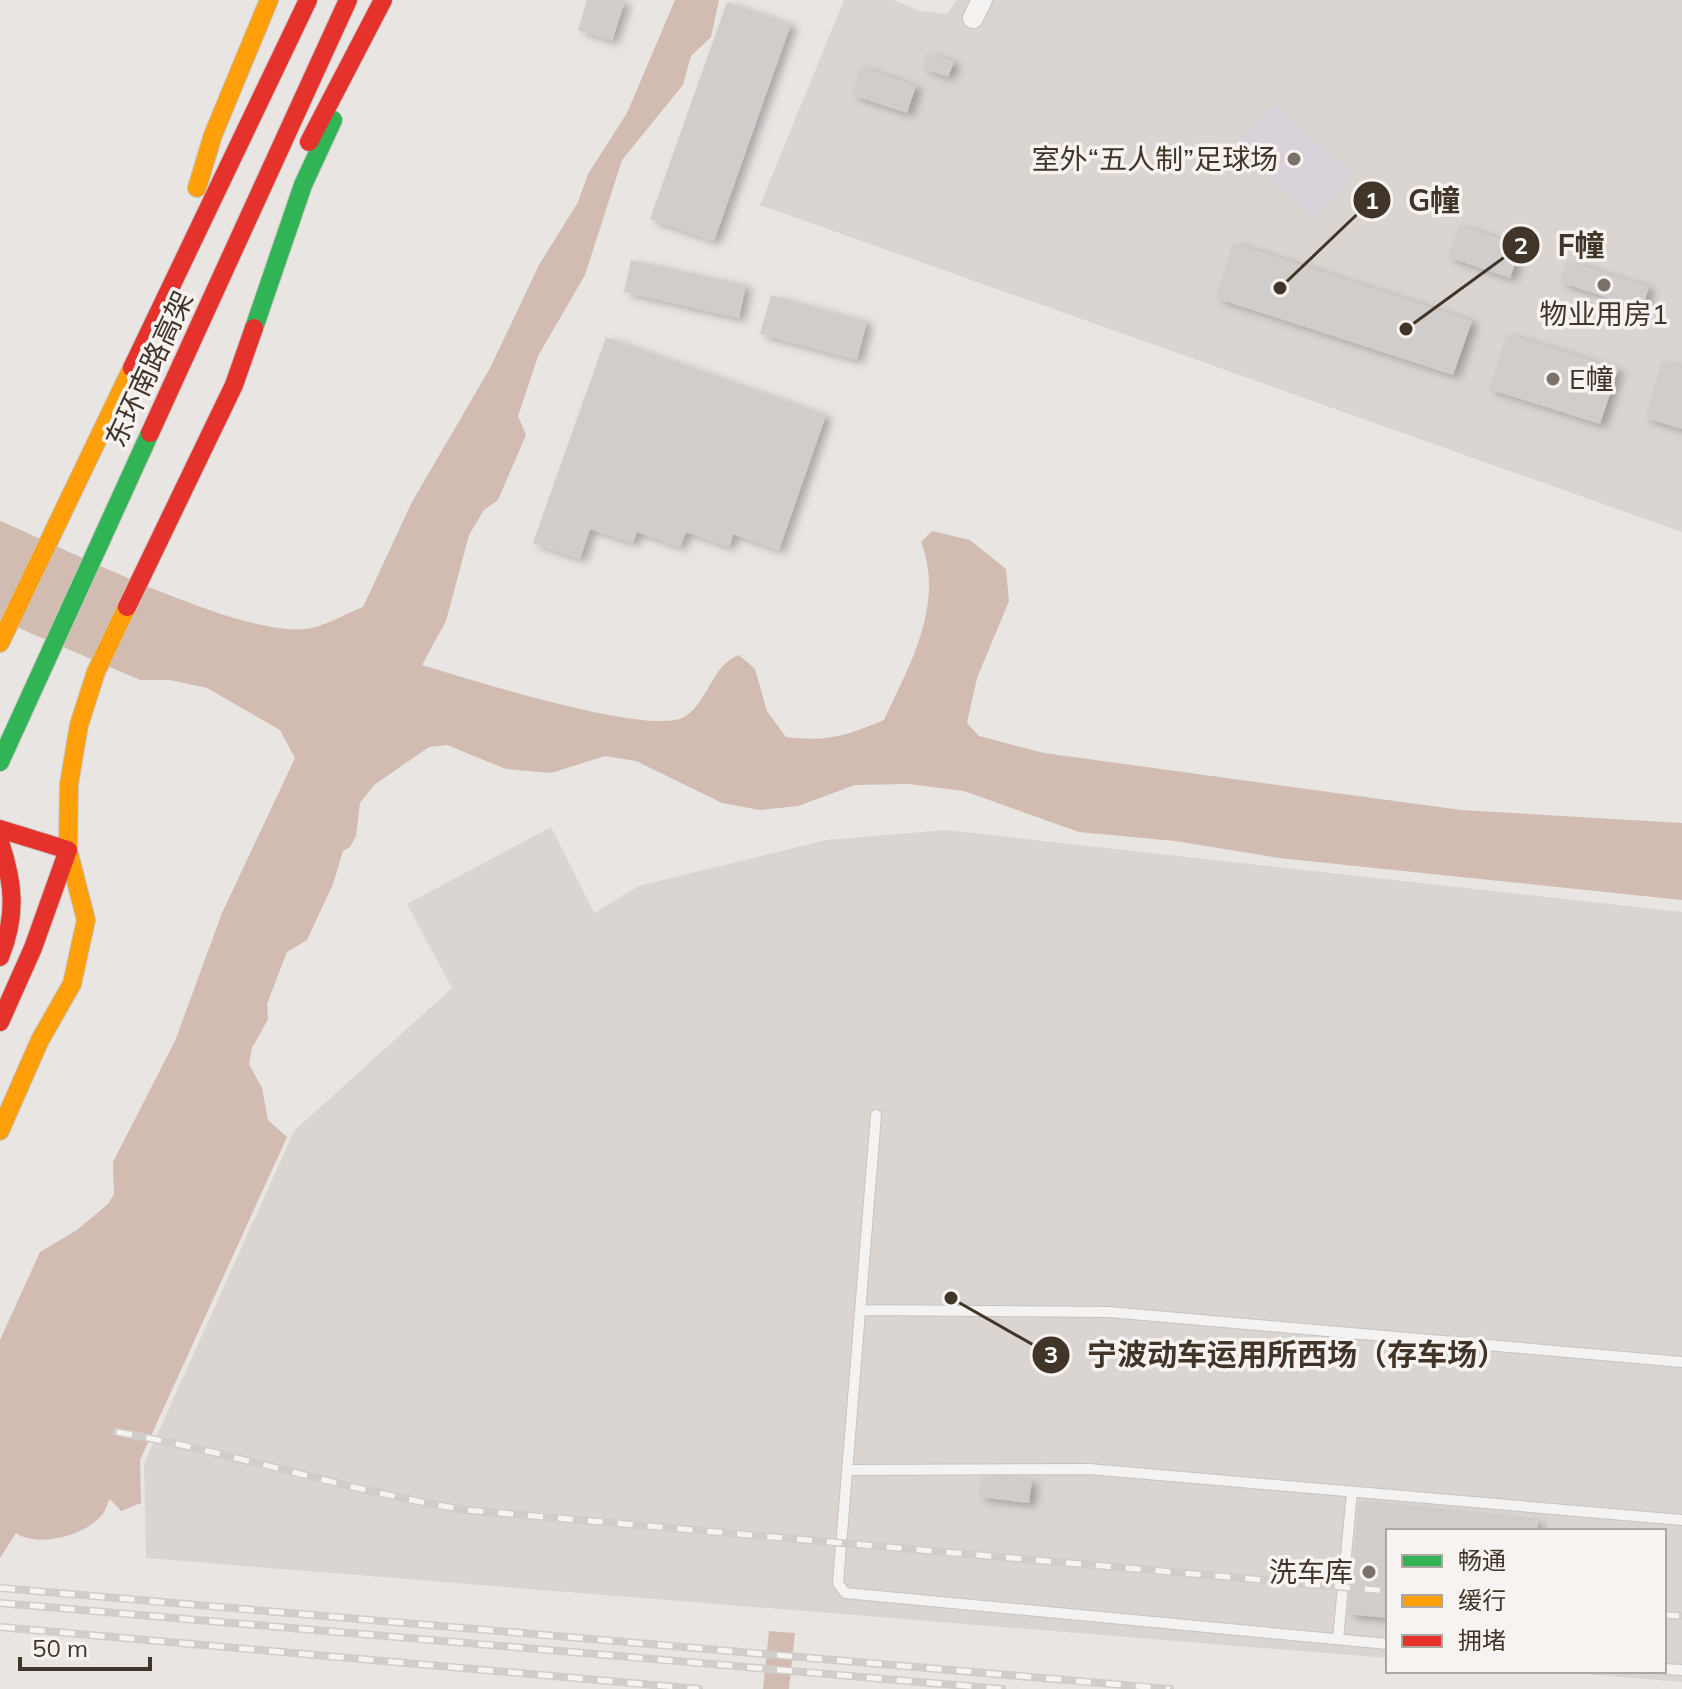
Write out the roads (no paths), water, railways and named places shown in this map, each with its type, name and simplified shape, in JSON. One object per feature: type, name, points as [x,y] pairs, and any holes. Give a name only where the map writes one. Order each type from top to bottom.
[{"type":"main road","points":[[163,302],[213,135],[269,0]]},
{"type":"main road","name":"东环南路高架","points":[[0,643],[308,0]]},
{"type":"main road","points":[[0,659],[321,0]]},
{"type":"main road","name":"东环南路高架","points":[[0,762],[348,0]]},
{"type":"main road","points":[[169,392],[274,210],[386,0]]},
{"type":"main road","points":[[0,1022],[33,948],[68,850],[72,769],[79,725],[96,672],[234,385],[303,185],[386,0]]},
{"type":"main road","points":[[0,829],[68,850]]},
{"type":"main road","points":[[0,842],[15,882],[16,918],[0,957]]},
{"type":"main road","points":[[0,1131],[40,1040],[72,984],[86,920],[68,850]]},
{"type":"lane","points":[[876,1115],[838,1583],[845,1593],[1386,1644]]},
{"type":"lane","points":[[861,1310],[1109,1312],[1682,1362]]},
{"type":"lane","points":[[848,1470],[1089,1469],[1682,1520]]},
{"type":"lane","points":[[1338,1639],[1352,1492]]},
{"type":"railway","points":[[117,1432],[205,1450],[378,1493],[466,1510],[1386,1591]]},
{"type":"railway","points":[[0,1588],[1170,1689]]},
{"type":"railway","points":[[0,1603],[1002,1689]]},
{"type":"railway","points":[[1666,1615],[1682,1616]]},
{"type":"railway","points":[[0,1627],[699,1689]]},
{"type":"place","name":"室外“五人制”足球场","points":[[1294,159]]},
{"type":"place","name":"物业用房1","points":[[1604,285]]},
{"type":"place","name":"G幢","points":[[1280,288]]},
{"type":"place","name":"F幢","points":[[1406,329]]},
{"type":"place","name":"E幢","points":[[1553,379]]},
{"type":"place","name":"宁波动车运用所西场（存车场）","points":[[951,1298]]},
{"type":"place","name":"洗车库","points":[[1369,1572]]}]
